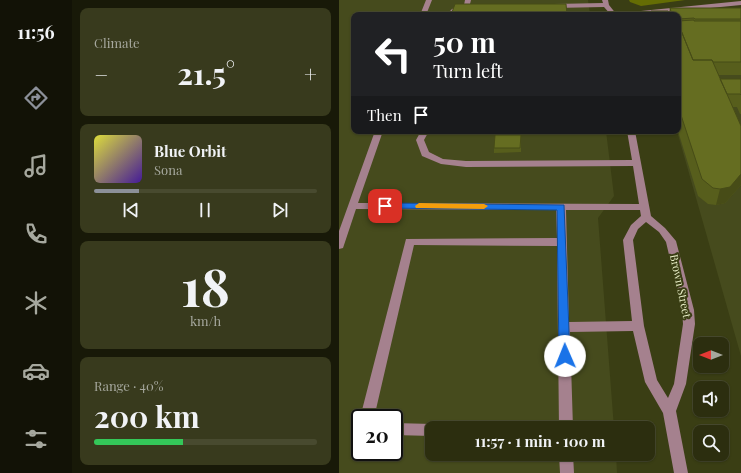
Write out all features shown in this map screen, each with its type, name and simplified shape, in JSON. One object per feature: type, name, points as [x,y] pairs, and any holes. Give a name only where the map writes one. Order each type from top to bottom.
[{"type":"street","points":[[424,12],[429,0]]},
{"type":"street","points":[[545,6],[605,2],[612,12]]},
{"type":"street","points":[[452,12],[468,3],[482,6]]},
{"type":"street","points":[[651,12],[741,3]]},
{"type":"street","points":[[339,245],[378,134]]},
{"type":"street","points":[[423,134],[420,140],[425,154],[441,161],[466,164],[637,163]]},
{"type":"street","points":[[632,134],[645,212],[634,227],[628,240],[638,326],[651,382],[669,411],[681,473]]},
{"type":"street","points":[[353,206],[561,207],[645,212]]},
{"type":"street","points":[[561,207],[566,421]]},
{"type":"street","name":"Brown Street","points":[[645,212],[663,230],[671,241],[688,310],[689,324],[680,384],[669,411]]},
{"type":"street","points":[[369,409],[410,241],[562,242]]},
{"type":"street","points":[[564,327],[638,326]]},
{"type":"street","points":[[403,429],[425,430]]},
{"type":"street","points":[[567,461],[567,473]]},
{"type":"shaded area","points":[[339,0],[588,0],[590,12],[351,12],[351,134],[606,134],[614,196],[598,218],[613,421],[425,421],[425,461],[616,461],[617,473],[339,473]]},
{"type":"shaded area","points":[[741,13],[741,356],[678,134],[681,134],[681,20]]},
{"type":"green space","points":[[629,0],[685,0],[641,6],[630,2]]},
{"type":"building","points":[[455,4],[566,4],[567,12],[452,12]]},
{"type":"building","points":[[670,8],[741,8],[741,19],[681,19],[681,12],[671,12]]},
{"type":"building","points":[[651,11],[668,12],[651,12]]},
{"type":"building","points":[[681,21],[741,21],[741,62],[693,60],[681,30]]},
{"type":"building","points":[[681,30],[693,60],[712,60],[741,126],[741,174],[730,187],[720,189],[713,188],[702,179],[681,115]]},
{"type":"building","points":[[720,79],[741,79],[741,95],[727,94]]},
{"type":"building","points":[[495,135],[521,135],[520,148],[494,148]]},
{"type":"slow traffic","points":[[419,206],[484,206]]},
{"type":"route","points":[[385,206],[561,207],[565,356]]}]
